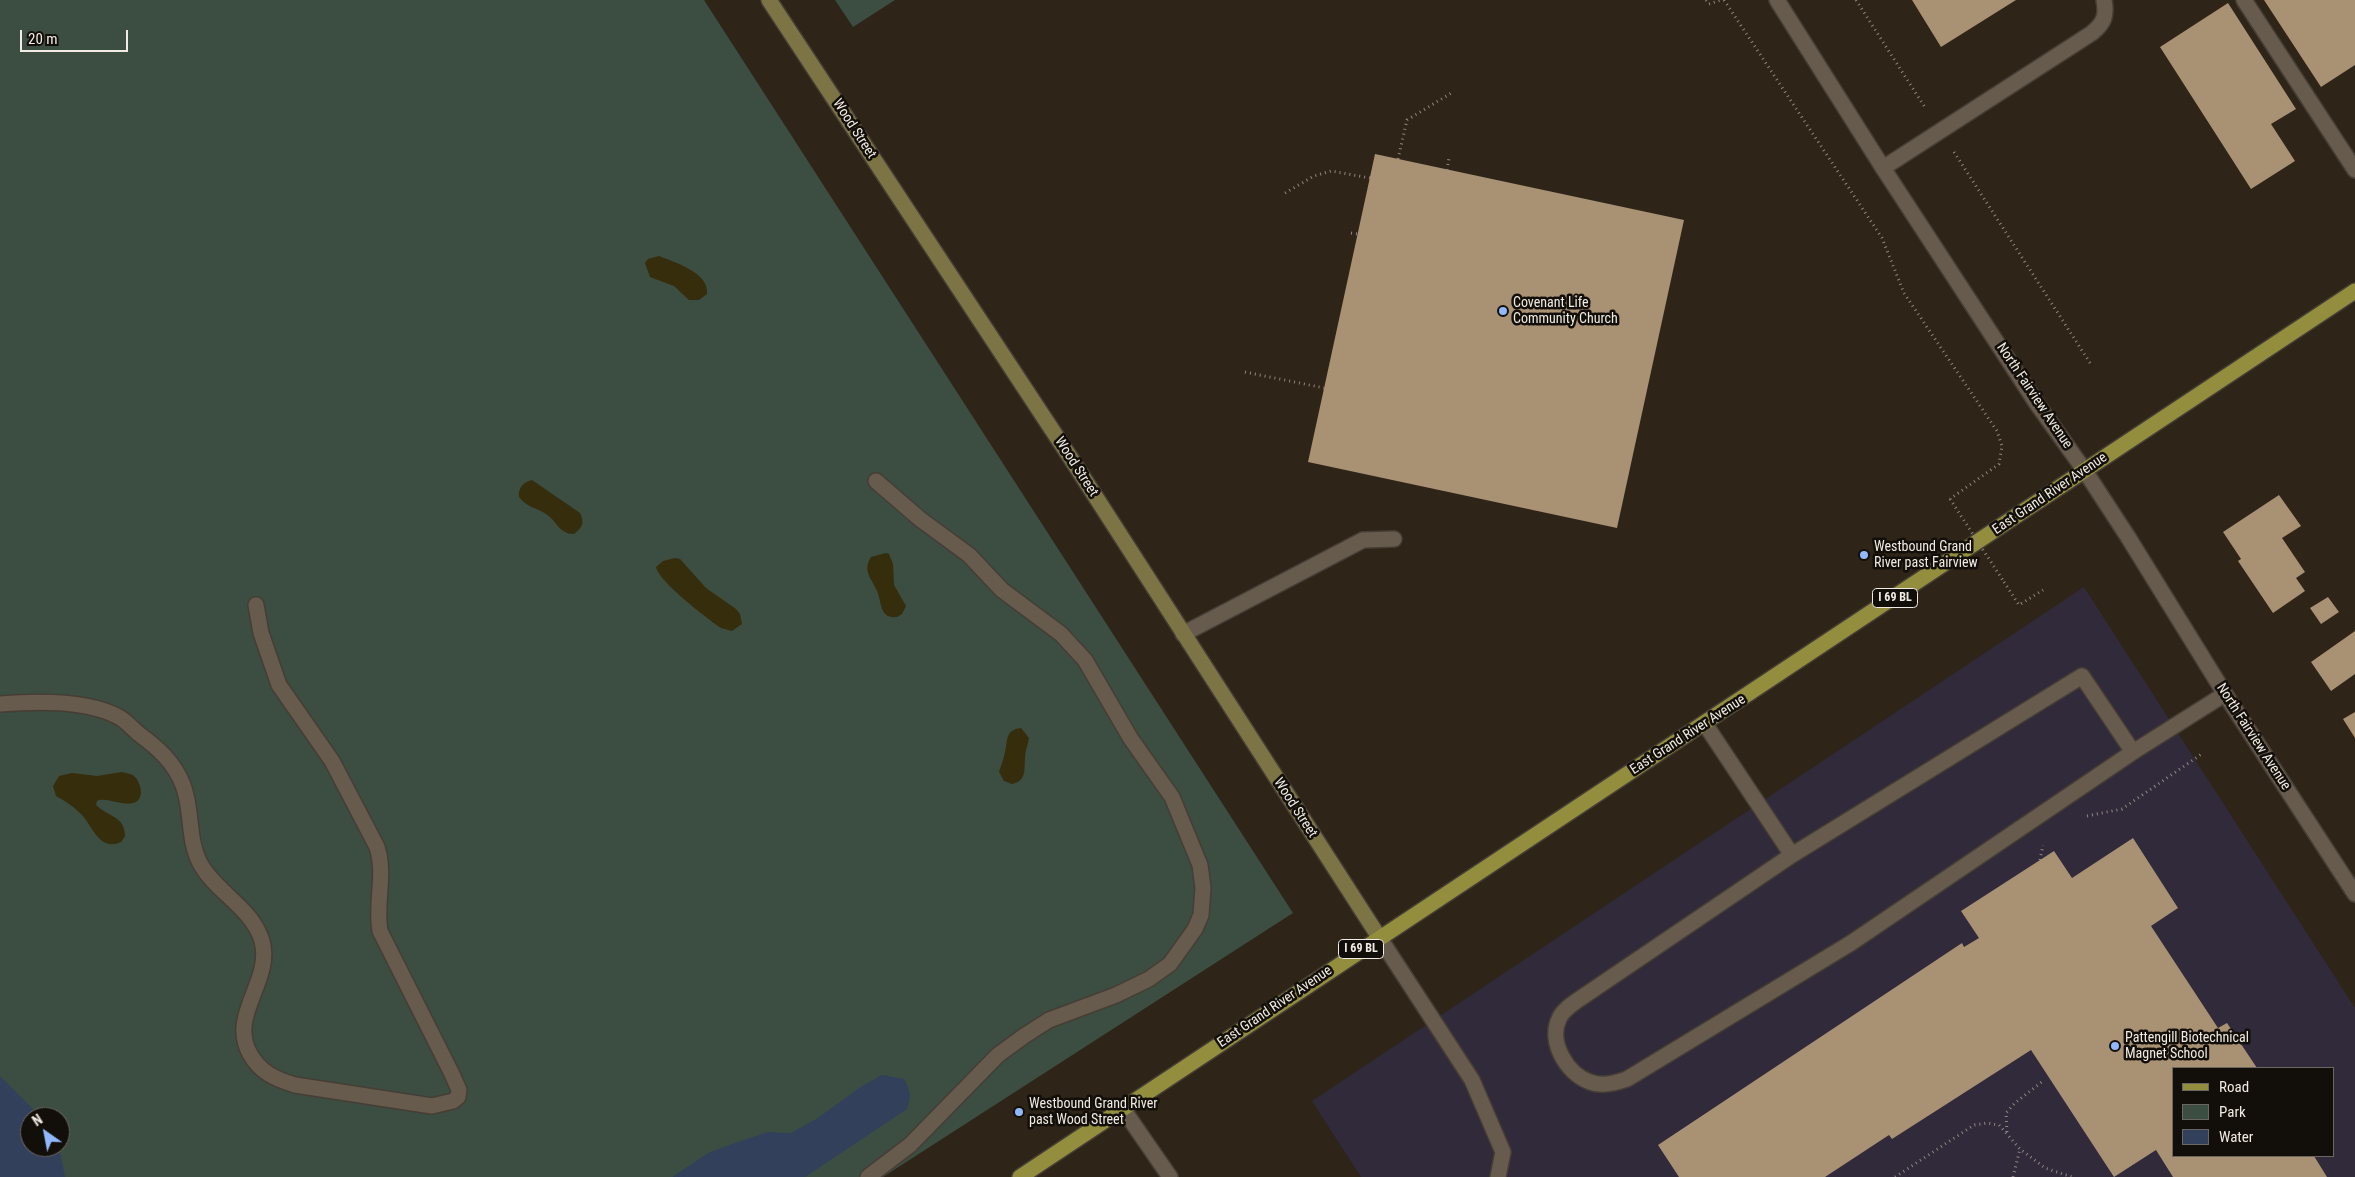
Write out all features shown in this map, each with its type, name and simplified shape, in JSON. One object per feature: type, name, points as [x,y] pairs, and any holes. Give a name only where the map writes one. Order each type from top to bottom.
[{"type":"main road","name":"East Grand River Avenue","points":[[1020,1177],[2355,291]]},
{"type":"street","name":"Wood Street","points":[[769,0],[1379,937]]},
{"type":"street","points":[[1883,168],[2092,33],[2103,23],[2106,12],[2104,0]]},
{"type":"street","points":[[2244,0],[2355,170]]},
{"type":"street","name":"North Fairview Avenue","points":[[1781,1],[1883,168],[2037,404],[2085,471],[2225,694],[2355,894]]},
{"type":"street","points":[[868,1177],[910,1145],[998,1056],[1024,1036],[1049,1020],[1116,995],[1149,979],[1170,964],[1187,942],[1198,922],[1201,915],[1203,888],[1200,865],[1172,797],[1131,740],[1085,660],[1061,634],[1002,590],[969,555],[920,519],[876,481]]},
{"type":"street","points":[[1183,634],[1363,540],[1394,539]]},
{"type":"street","points":[[0,704],[82,704],[105,711],[121,718],[152,743],[174,767],[185,792],[193,849],[202,867],[244,911],[262,943],[264,965],[244,1024],[247,1048],[258,1067],[281,1081],[295,1085],[426,1105],[453,1101],[458,1097],[459,1090],[380,931],[378,907],[381,860],[377,847],[332,761],[279,685],[261,633],[256,605]]},
{"type":"street","points":[[2133,752],[2082,676],[1792,855],[1566,1009],[1559,1018],[1556,1027],[1557,1041],[1562,1058],[1575,1073],[1590,1082],[1615,1084],[1628,1079],[1851,944],[2133,752],[2225,694]]},
{"type":"street","points":[[1705,724],[1792,855]]},
{"type":"street","points":[[1379,937],[1472,1080],[1503,1152],[1498,1177]]},
{"type":"street","points":[[1123,1109],[1170,1177]]},
{"type":"path","points":[[1706,0],[1709,4],[1723,0],[1882,238],[1904,293],[1996,431],[2002,446],[1999,464],[1950,499],[2019,605],[2043,590]]},
{"type":"path","points":[[1856,0],[2092,366]]},
{"type":"path","points":[[1398,159],[1407,120],[1452,92]]},
{"type":"path","points":[[1447,170],[1449,158]]},
{"type":"path","points":[[1286,194],[1314,176],[1332,171],[1370,178]]},
{"type":"path","points":[[1351,233],[1358,234]]},
{"type":"path","points":[[1245,372],[1324,388]]},
{"type":"path","points":[[2082,817],[2122,809],[2203,753]]},
{"type":"path","points":[[2040,860],[2044,841]]},
{"type":"path","points":[[2007,1133],[2006,1113],[2015,1103],[2044,1081]]},
{"type":"path","points":[[1895,1177],[1974,1126],[1987,1123],[1999,1125],[2020,1149],[2045,1168],[2072,1177]]},
{"type":"path","points":[[2014,1177],[2020,1149]]},
{"type":"shaded area","points":[[2084,587],[2355,1008],[2355,1177],[1361,1177],[1312,1101]]},
{"type":"green space","points":[[0,0],[704,0],[1293,913],[883,1177],[0,1177]]},
{"type":"green space","points":[[835,0],[895,0],[853,27]]},
{"type":"sand","points":[[659,256],[682,265],[697,274],[703,280],[707,294],[699,300],[689,300],[674,286],[650,277],[645,263],[648,259]]},
{"type":"sand","points":[[532,480],[580,513],[582,522],[577,532],[574,534],[561,530],[546,514],[522,501],[519,497],[520,488]]},
{"type":"sand","points":[[889,554],[893,564],[894,585],[906,606],[902,614],[897,617],[891,617],[884,613],[867,567],[871,557]]},
{"type":"sand","points":[[675,558],[680,559],[706,588],[736,609],[740,614],[742,624],[732,631],[721,628],[674,591],[659,574],[656,567],[663,561]]},
{"type":"sand","points":[[1021,728],[1029,738],[1025,753],[1024,770],[1020,780],[1012,784],[1004,781],[999,772],[1008,736],[1012,731]]},
{"type":"sand","points":[[122,772],[131,774],[136,778],[140,785],[141,793],[139,799],[134,803],[97,801],[96,805],[119,821],[124,829],[125,836],[121,842],[107,844],[97,836],[78,811],[56,796],[53,786],[59,776],[72,773],[97,776]]},
{"type":"water","points":[[882,1075],[904,1079],[910,1094],[907,1109],[805,1177],[672,1177],[710,1152],[768,1132],[791,1133],[818,1118],[859,1088]]},
{"type":"water","points":[[0,1076],[31,1107],[20,1107],[20,1157],[61,1157],[65,1177],[0,1177]]},
{"type":"building","points":[[1912,0],[2016,0],[1941,47]]},
{"type":"building","points":[[2264,0],[2355,0],[2355,65],[2321,87]]},
{"type":"building","points":[[2228,3],[2296,109],[2271,124],[2295,161],[2251,189],[2160,47]]},
{"type":"building","name":"Covenant Life Community Church","points":[[1375,154],[1684,220],[1617,528],[1308,462]]},
{"type":"building","points":[[2279,495],[2301,526],[2282,538],[2305,572],[2296,578],[2305,591],[2273,613],[2238,561],[2241,559],[2223,532]]},
{"type":"building","points":[[2328,597],[2339,612],[2321,624],[2310,608]]},
{"type":"building","points":[[2355,631],[2355,674],[2331,691],[2311,662]]},
{"type":"building","points":[[2355,712],[2355,738],[2343,719]]},
{"type":"building","points":[[2133,838],[2178,908],[2151,926],[2218,1028],[2227,1023],[2256,1067],[2172,1067],[2172,1157],[2315,1157],[2327,1177],[2173,1177],[2156,1150],[2114,1177],[2031,1050],[1892,1139],[1889,1135],[1825,1177],[1679,1177],[1658,1145],[1962,943],[1964,947],[1979,938],[1961,911],[2054,851],[2072,878]]},
{"type":"place","name":"Covenant Life Community Church","points":[[1503,311]]},
{"type":"place","name":"Westbound Grand River past Fairview","points":[[1864,555]]},
{"type":"place","name":"Pattengill Biotechnical Magnet School","points":[[2115,1046]]},
{"type":"place","name":"Westbound Grand River past Wood Street","points":[[1019,1112]]}]
